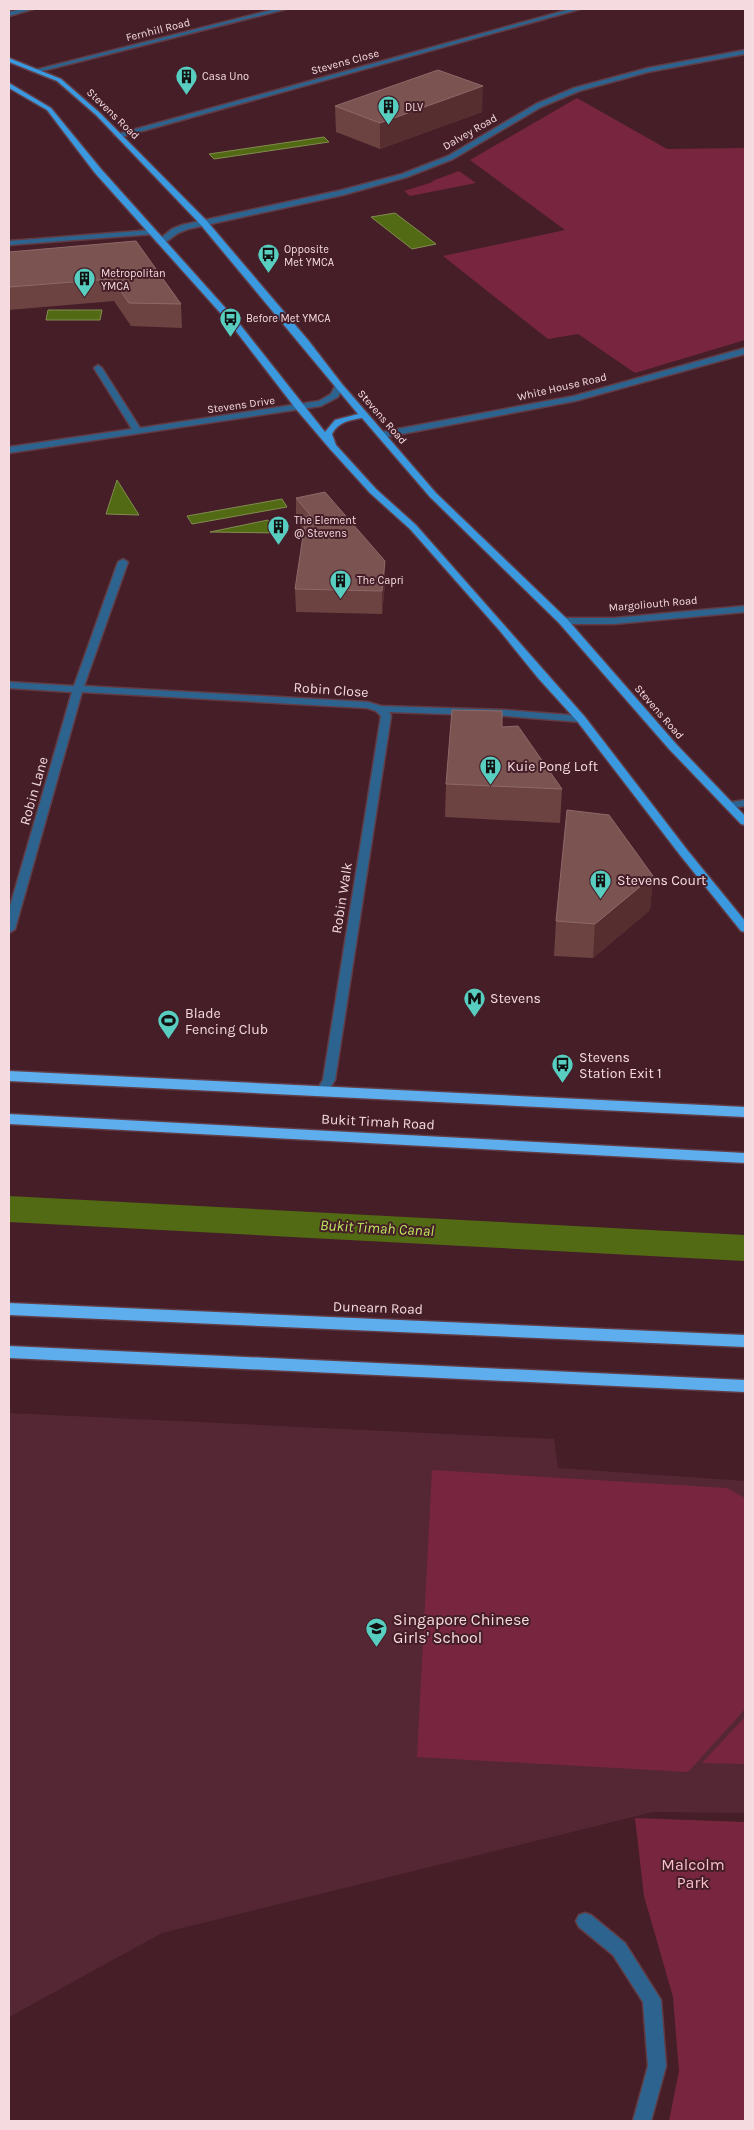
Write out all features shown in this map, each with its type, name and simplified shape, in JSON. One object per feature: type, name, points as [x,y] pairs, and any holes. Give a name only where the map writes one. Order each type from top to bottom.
[{"type":"highway","points":[[9,1076],[744,1111]]},
{"type":"highway","name":"Bukit Timah Road","points":[[9,1119],[745,1158]]},
{"type":"highway","name":"Dunearn Road","points":[[9,1309],[745,1341]]},
{"type":"highway","points":[[9,1352],[745,1386]]},
{"type":"main road","name":"Stevens Road","points":[[9,60],[59,80],[98,114],[203,222],[305,342],[339,386],[433,495],[563,621],[673,747],[745,822]]},
{"type":"main road","points":[[9,85],[49,108],[98,171],[235,324],[299,407],[333,447],[374,491],[413,527],[504,629],[542,676],[581,719],[684,853],[745,928]]},
{"type":"main road","points":[[333,447],[328,434],[330,427],[344,420],[364,415]]},
{"type":"street","points":[[9,14],[30,9]]},
{"type":"street","name":"Fernhill Road","points":[[38,70],[283,9]]},
{"type":"street","name":"Stevens Close","points":[[118,135],[577,9]]},
{"type":"street","name":"Dalvey Road","points":[[160,242],[175,231],[203,222],[343,193],[436,164],[464,150],[518,117],[574,90],[630,74],[745,52]]},
{"type":"street","points":[[9,243],[152,232]]},
{"type":"street","name":"White House Road","points":[[381,435],[575,398],[745,351]]},
{"type":"street","points":[[98,368],[138,431]]},
{"type":"street","name":"Stevens Drive","points":[[9,450],[299,407],[328,400],[335,394],[339,386]]},
{"type":"street","points":[[78,689],[123,562]]},
{"type":"street","name":"Margoliouth Road","points":[[563,621],[614,621],[745,609]]},
{"type":"street","name":"Robin Close","points":[[9,685],[368,705],[380,710],[506,713],[581,719]]},
{"type":"street","name":"Robin Lane","points":[[9,929],[78,689]]},
{"type":"street","name":"Robin Walk","points":[[322,1091],[329,1080],[386,716],[380,710]]},
{"type":"street","points":[[730,805],[745,803]]},
{"type":"street","points":[[584,1921],[619,1949],[652,2000],[657,2066],[642,2121]]},
{"type":"shaded area","points":[[324,137],[329,142],[214,159],[209,154]]},
{"type":"shaded area","points":[[395,213],[436,244],[412,249],[371,217]]},
{"type":"shaded area","points":[[48,310],[102,310],[100,320],[46,320]]},
{"type":"shaded area","points":[[117,480],[139,515],[106,514]]},
{"type":"shaded area","points":[[282,499],[287,507],[192,524],[187,516]]},
{"type":"shaded area","points":[[268,520],[278,533],[210,532]]},
{"type":"shaded area","name":"Singapore Chinese Girls' School","points":[[9,1413],[554,1439],[558,1468],[745,1481],[745,1813],[653,1812],[162,1933],[9,2017]]},
{"type":"green space","points":[[577,98],[667,149],[745,148],[745,340],[635,373],[578,334],[548,339],[443,256],[565,230],[470,160]]},
{"type":"green space","points":[[459,171],[476,183],[410,196],[404,191],[433,182]]},
{"type":"green space","points":[[432,1470],[727,1488],[745,1498],[745,1709],[688,1772],[417,1757]]},
{"type":"green space","points":[[745,1717],[745,1764],[702,1763]]},
{"type":"green space","name":"Malcolm Park","points":[[635,1818],[745,1822],[745,2121],[669,2121],[679,2071],[673,1997],[644,1896]]},
{"type":"building","points":[[438,70],[483,86],[380,123],[335,106]]},
{"type":"building","points":[[136,241],[181,304],[129,303],[112,279],[9,287],[9,252]]},
{"type":"building","points":[[325,492],[385,561],[382,591],[295,589],[306,516],[311,516],[296,498]]},
{"type":"building","points":[[452,710],[502,711],[502,727],[518,726],[562,789],[446,784]]},
{"type":"building","points":[[567,810],[609,815],[653,876],[595,924],[556,921]]},
{"type":"waterway","name":"Bukit Timah Canal","points":[[9,1209],[745,1248]]},
{"type":"place","name":"Casa Uno","points":[[186,95]]},
{"type":"place","name":"DLV","points":[[389,126]]},
{"type":"place","name":"Opposite Met YMCA","points":[[268,274]]},
{"type":"place","name":"Metropolitan YMCA","points":[[85,298]]},
{"type":"place","name":"Before Met YMCA","points":[[230,337]]},
{"type":"place","name":"The Element @ Stevens","points":[[278,545]]},
{"type":"place","name":"The Capri","points":[[341,599]]},
{"type":"place","name":"Kuie Pong Loft","points":[[491,785]]},
{"type":"place","name":"Stevens Court","points":[[601,899]]},
{"type":"place","name":"Stevens","points":[[474,1017]]},
{"type":"place","name":"Blade Fencing Club","points":[[169,1040]]},
{"type":"place","name":"Stevens Station Exit 1","points":[[563,1084]]},
{"type":"place","name":"Singapore Chinese Girls' School","points":[[377,1647]]}]
